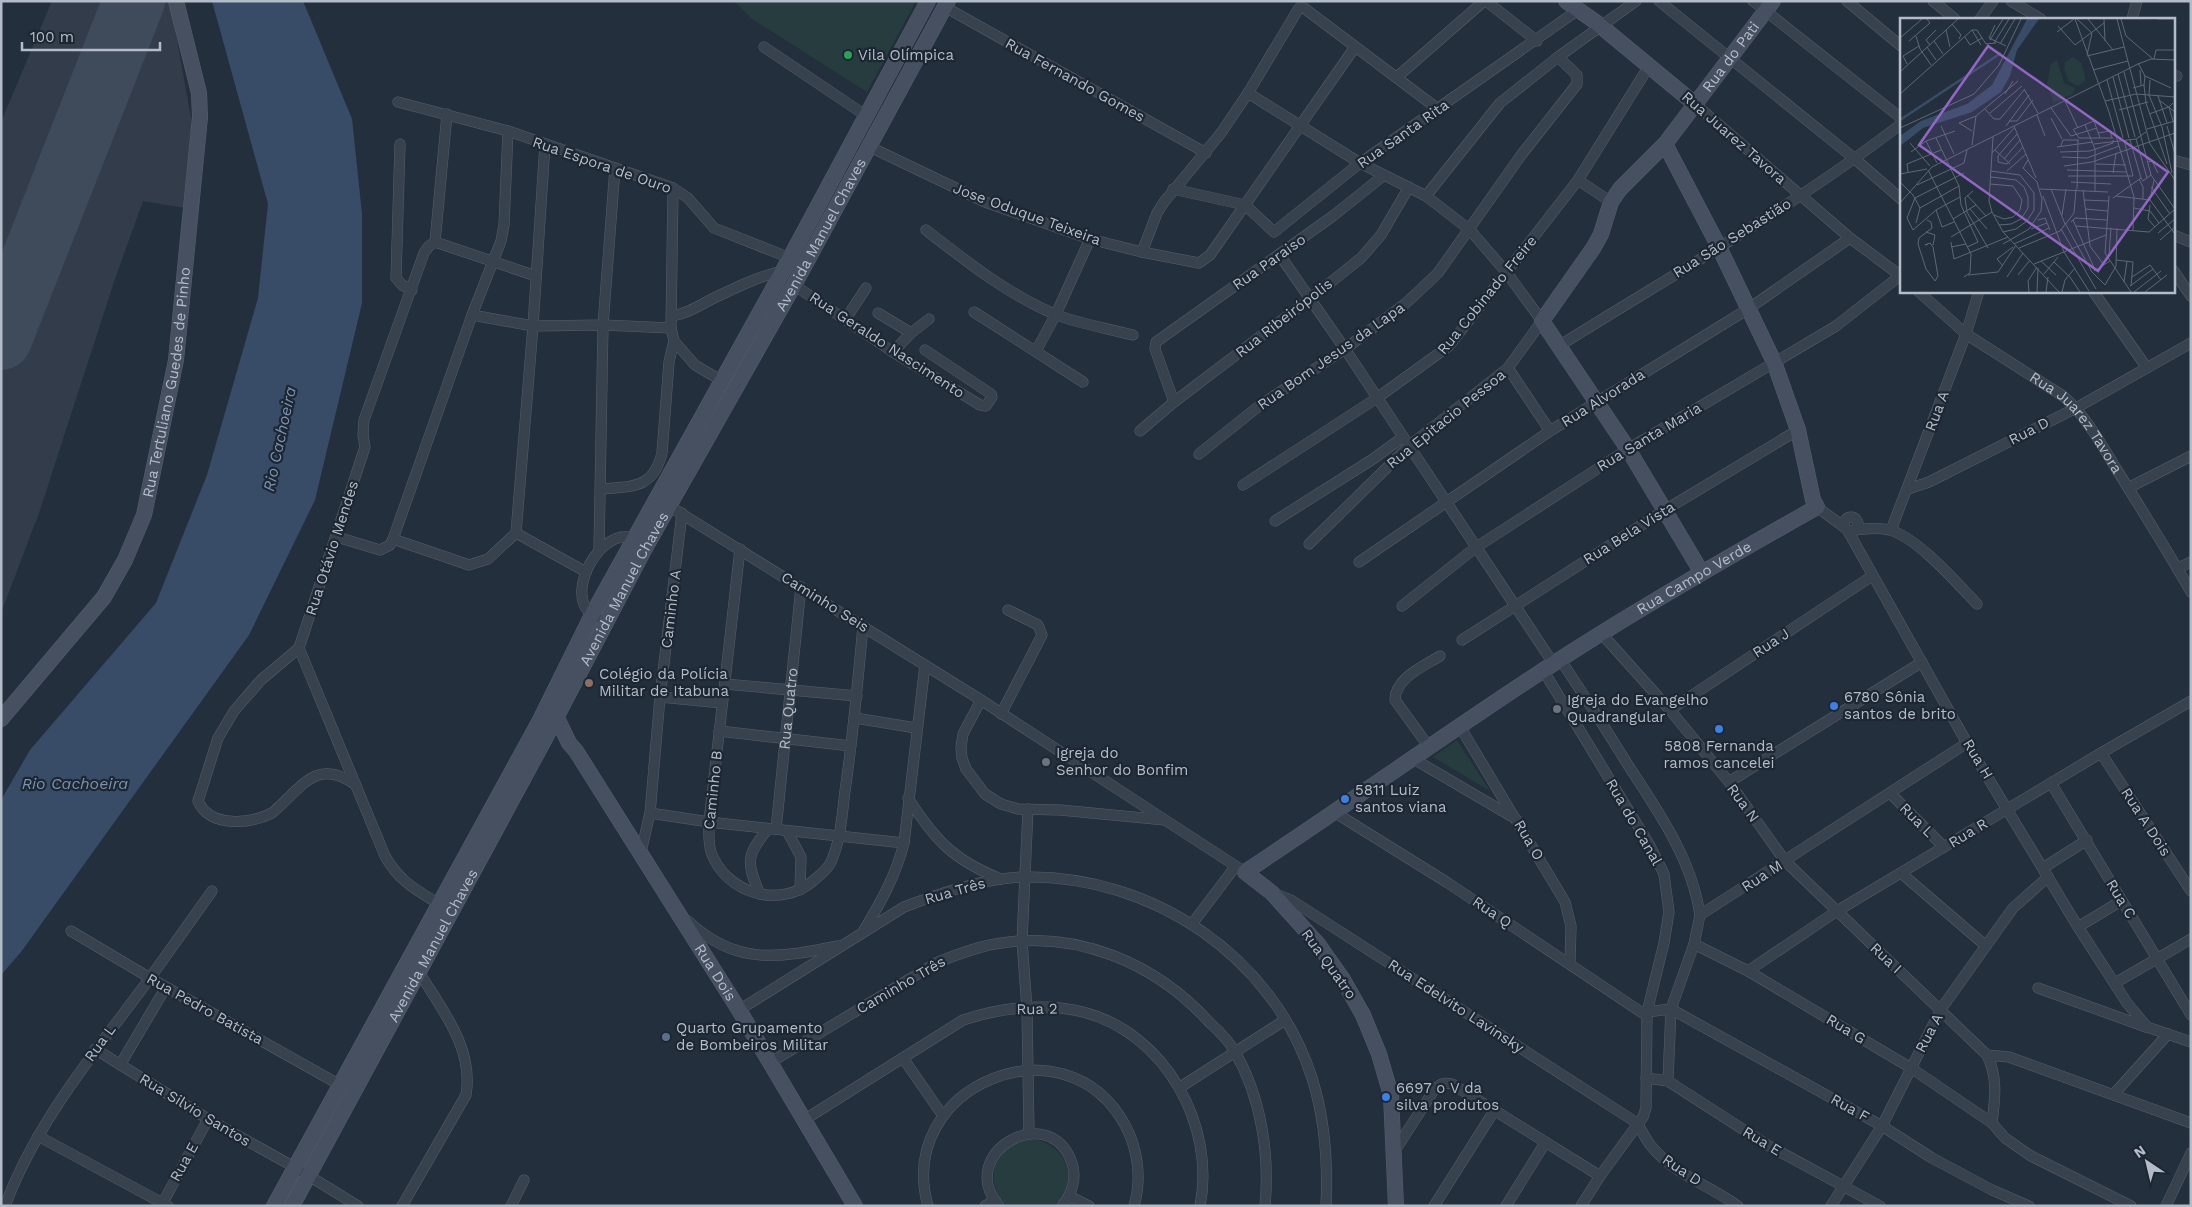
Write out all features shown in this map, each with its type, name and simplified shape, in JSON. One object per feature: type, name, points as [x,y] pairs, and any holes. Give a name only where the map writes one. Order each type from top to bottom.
[{"type":"street","name":"Rua Tertuliano Guedes de Pinho","points":[[1,719],[104,597],[125,560],[144,516],[154,477],[176,360],[199,126],[199,93],[176,1]]},
{"type":"street","name":"Avenida Manuel Chaves","points":[[274,1206],[302,1172],[419,972],[548,735],[608,619],[638,544],[722,381],[928,1]]},
{"type":"street","points":[[1397,77],[1485,1],[1537,41]]},
{"type":"street","name":"Rua Juarez Tavora","points":[[1566,1],[1600,25],[1650,66],[1850,238],[1900,274]]},
{"type":"street","points":[[1426,196],[1500,103],[1558,56],[1636,1]]},
{"type":"street","points":[[1658,1],[1855,159],[1900,198]]},
{"type":"street","points":[[1753,1],[1769,7],[1900,117]]},
{"type":"street","points":[[1847,1],[1900,45]]},
{"type":"street","points":[[1933,1],[1954,18]]},
{"type":"street","points":[[1981,18],[1993,1]]},
{"type":"street","points":[[2011,1],[2038,18]]},
{"type":"street","points":[[2132,18],[2137,1]]},
{"type":"street","name":"Avenida Manuel Chaves","points":[[292,1206],[302,1172],[340,1085],[539,722],[592,615],[638,544],[676,510],[868,146],[946,4]]},
{"type":"street","name":"Rua Fernando Gomes","points":[[946,4],[1206,153]]},
{"type":"street","name":"Rua do Pati","points":[[1611,202],[1620,189],[1665,144],[1769,7]]},
{"type":"street","points":[[1142,252],[1157,213],[1173,189],[1206,153],[1248,93],[1299,8],[1304,8],[1438,109]]},
{"type":"street","name":"Rua Santa Rita","points":[[1245,205],[1274,232],[1438,109],[1581,12]]},
{"type":"street","points":[[764,47],[865,115]]},
{"type":"street","points":[[1173,189],[1245,205],[1356,47]]},
{"type":"street","name":"Rua Bom Jesus da Lapa","points":[[1198,454],[1259,406],[1345,349],[1405,304],[1438,273],[1522,154],[1579,81],[1578,75],[1558,56]]},
{"type":"street","name":"Rua Cobinado Freire","points":[[1243,485],[1377,398],[1437,357],[1448,346],[1578,180],[1650,66]]},
{"type":"street","points":[[1248,93],[1364,165],[1426,196],[1470,230],[1507,273],[1559,346],[1628,449],[1702,572]]},
{"type":"street","name":"Rua Espora de Ouro","points":[[398,102],[508,132],[673,188],[688,198],[714,228],[786,265]]},
{"type":"street","points":[[447,114],[435,242],[536,276]]},
{"type":"street","name":"Rua São Sebastião","points":[[1559,346],[1801,196],[1855,159],[1900,125]]},
{"type":"street","points":[[337,537],[380,550],[393,540],[472,315],[492,260],[501,242],[504,226],[508,132]]},
{"type":"street","points":[[400,144],[396,278],[402,285],[412,290]]},
{"type":"street","points":[[393,540],[469,565],[488,560],[516,533],[533,326],[545,144]]},
{"type":"street","points":[[1665,144],[1719,247],[1774,362],[1798,430],[1813,500],[1818,508],[1850,525],[1891,530],[1916,545],[1977,604]]},
{"type":"street","name":"Jose Oduque Teixeira","points":[[868,146],[985,202],[1090,239],[1193,263],[1200,263],[1210,255],[1245,205]]},
{"type":"street","points":[[2174,160],[2191,165]]},
{"type":"street","points":[[599,550],[603,325],[615,168]]},
{"type":"street","name":"Rua Paraiso","points":[[1174,402],[1155,347],[1158,340],[1334,216],[1380,174]]},
{"type":"street","points":[[1578,180],[1611,202]]},
{"type":"street","name":"Rua Ribeirópolis","points":[[1140,431],[1174,402],[1311,298],[1370,248],[1381,235],[1409,187]]},
{"type":"street","points":[[601,489],[636,486],[652,476],[659,465],[662,453],[669,362],[674,341],[671,328],[673,188]]},
{"type":"street","name":"Rua Epitacio Pessoa","points":[[1309,544],[1406,442],[1508,368],[1594,246],[1611,202]]},
{"type":"street","points":[[926,230],[985,276],[1012,293],[1056,314],[1132,335]]},
{"type":"street","points":[[2174,235],[2191,242]]},
{"type":"street","name":"Rua Alvorada","points":[[1359,562],[1550,431],[1748,309],[1850,238]]},
{"type":"street","points":[[1036,352],[1056,314],[1090,239]]},
{"type":"street","name":"Rua Otávio Mendes","points":[[298,648],[337,537],[365,447],[363,435],[364,420],[426,250],[435,242]]},
{"type":"street","points":[[1279,254],[1311,298],[1446,501],[1475,548],[1516,604],[1552,664]]},
{"type":"street","points":[[672,316],[688,313],[736,287],[786,265]]},
{"type":"street","points":[[2174,271],[2191,296]]},
{"type":"street","name":"Rua Santa Maria","points":[[1402,606],[1475,548],[1628,449],[1848,318],[1900,276]]},
{"type":"street","name":"Rua Geraldo Nascimento","points":[[794,285],[893,352],[980,405],[986,406],[989,403],[992,397],[991,394],[925,350]]},
{"type":"street","points":[[845,320],[866,288]]},
{"type":"street","name":"Rua Juarez Tavora","points":[[1919,292],[1966,334],[2063,396],[2076,408],[2085,419],[2191,592]]},
{"type":"street","name":"Rua A","points":[[1891,530],[1966,334],[1979,292]]},
{"type":"street","points":[[2094,292],[2147,368]]},
{"type":"street","points":[[974,312],[1084,382]]},
{"type":"street","points":[[878,313],[911,333]]},
{"type":"street","points":[[472,315],[533,326],[603,325],[671,328]]},
{"type":"street","points":[[893,352],[911,333],[929,319]]},
{"type":"street","points":[[674,341],[695,364],[722,381]]},
{"type":"street","name":"Rua D","points":[[1908,489],[1929,482],[2076,408],[2191,343]]},
{"type":"street","points":[[1508,368],[1550,431]]},
{"type":"street","name":"Rua Bela Vista","points":[[1462,640],[1665,510],[1798,430]]},
{"type":"street","points":[[1275,521],[1373,459],[1406,442]]},
{"type":"street","points":[[2128,488],[2191,456]]},
{"type":"street","name":"Rua Campo Verde","points":[[1240,869],[1334,812],[1459,725],[1552,664],[1702,572],[1818,508]]},
{"type":"street","name":"Caminho Seis","points":[[676,510],[981,700],[1240,869]]},
{"type":"street","name":"Caminho A","points":[[641,852],[650,813],[676,510]]},
{"type":"street","name":"Rua H","points":[[1850,525],[1872,576],[1968,743],[2078,927],[2115,983]]},
{"type":"street","points":[[516,533],[586,572]]},
{"type":"street","points":[[608,619],[592,615],[585,607],[582,597],[586,572],[599,550],[615,539],[625,537],[638,544]]},
{"type":"street","name":"Caminho B","points":[[740,549],[709,822],[709,841],[712,853],[722,870],[737,885],[760,894],[777,896],[800,890],[826,871],[831,862],[839,836],[852,746],[863,626]]},
{"type":"street","points":[[2178,568],[2191,562]]},
{"type":"street","name":"Rua J","points":[[1670,710],[1872,576]]},
{"type":"street","name":"Rua Quatro","points":[[772,829],[801,587]]},
{"type":"street","points":[[1001,714],[1042,635],[1038,626],[1008,610]]},
{"type":"street","name":"Rua N","points":[[1601,634],[1670,710],[1729,782],[1785,861]]},
{"type":"street","points":[[356,785],[344,776],[332,773],[314,776],[272,813],[243,820],[220,820],[206,811],[198,801],[218,738],[234,711],[261,680],[298,648],[393,871],[408,885],[439,904]]},
{"type":"street","points":[[1429,746],[1395,700],[1395,693],[1407,677],[1440,656]]},
{"type":"street","points":[[1729,782],[1922,662]]},
{"type":"street","name":"Rua do Canal","points":[[1552,664],[1641,784],[1678,847],[1693,879],[1700,915]]},
{"type":"street","name":"Rua do Canal","points":[[1552,664],[1664,874],[1668,902],[1667,926],[1647,1014],[1646,1108],[1643,1116],[1600,1176],[1582,1206]]},
{"type":"street","points":[[862,933],[887,891],[897,868],[904,843],[916,728],[925,665]]},
{"type":"street","points":[[724,684],[857,696]]},
{"type":"street","points":[[660,698],[722,703]]},
{"type":"street","name":"Caminho Seis","points":[[981,700],[963,734],[962,758],[966,769],[985,794],[1001,804],[1018,809],[1060,810],[1165,820]]},
{"type":"street","name":"Rua R","points":[[1748,970],[1837,911],[1901,872],[2101,752],[2191,701]]},
{"type":"street","name":"Rua Dois","points":[[557,718],[569,743],[641,852],[771,1062],[855,1206]]},
{"type":"street","points":[[855,718],[916,728]]},
{"type":"street","points":[[539,722],[548,735],[569,743]]},
{"type":"street","name":"Rua O","points":[[1459,725],[1565,902],[1571,926],[1570,964]]},
{"type":"street","points":[[719,732],[852,746]]},
{"type":"street","name":"Rua M","points":[[1700,915],[1968,743]]},
{"type":"street","name":"Rua A Dois","points":[[2101,752],[2191,891]]},
{"type":"street","points":[[1412,758],[1517,819]]},
{"type":"street","name":"Rua C","points":[[2051,783],[2191,1015]]},
{"type":"street","name":"Rua L","points":[[1890,793],[1944,847]]},
{"type":"street","points":[[908,798],[926,825],[952,853],[975,868],[1001,879]]},
{"type":"street","points":[[1028,809],[1022,941],[1027,1009],[1029,1134]]},
{"type":"street","name":"Rua Q","points":[[1334,812],[1448,883],[1647,1014]]},
{"type":"street","points":[[650,813],[709,822],[904,843]]},
{"type":"street","points":[[760,894],[749,864],[754,847],[772,829]]},
{"type":"street","points":[[787,831],[802,857],[800,890]]},
{"type":"street","points":[[2043,868],[2087,840]]},
{"type":"street","name":"Rua I","points":[[1785,861],[1987,1055]]},
{"type":"street","points":[[1192,924],[1240,869]]},
{"type":"street","name":"Rua Quatro","points":[[1240,869],[1272,893],[1318,944],[1342,978],[1363,1015],[1379,1054],[1391,1095],[1396,1206]]},
{"type":"street","points":[[1901,872],[1986,946]]},
{"type":"street","name":"Rua Três","points":[[739,1010],[862,933],[912,904],[935,896],[1001,879],[1025,876],[1056,878],[1124,891],[1158,904],[1192,924],[1214,940],[1264,988],[1285,1020],[1312,1078],[1320,1111],[1325,1146],[1326,1206]]},
{"type":"street","name":"Rua A","points":[[1831,1206],[1882,1126],[1941,1010],[2013,908],[2048,877]]},
{"type":"street","name":"Rua L","points":[[5,1206],[38,1136],[95,1049],[150,978],[212,891]]},
{"type":"street","name":"Rua Edelvito Lavinsky","points":[[1272,893],[1291,900],[1637,1124]]},
{"type":"street","points":[[2078,927],[2121,901]]},
{"type":"street","points":[[677,911],[704,936],[742,953],[765,956],[793,955],[844,945]]},
{"type":"street","points":[[1668,1081],[1671,1009],[1694,944],[1700,915]]},
{"type":"street","name":"Rua Pedro Batista","points":[[71,931],[150,978],[340,1085]]},
{"type":"street","points":[[2147,1027],[2127,1003],[2115,983],[2191,939]]},
{"type":"street","name":"Caminho Três","points":[[771,1062],[938,962],[995,944],[1022,941],[1050,941],[1104,952],[1129,961],[1176,989],[1196,1007],[1235,1051],[1254,1098],[1262,1124],[1267,1169],[1265,1206]]},
{"type":"street","name":"Rua G","points":[[1694,944],[1748,970],[1911,1068],[1992,1123]]},
{"type":"street","points":[[402,1206],[466,1095],[469,1078],[467,1062],[459,1041],[419,972]]},
{"type":"street","points":[[120,1065],[166,987]]},
{"type":"street","points":[[2038,988],[2191,1042]]},
{"type":"street","name":"Rua 2","points":[[804,1120],[963,1020],[984,1013],[1043,1007],[1084,1012],[1120,1029],[1152,1053],[1179,1088],[1194,1119],[1199,1138],[1203,1178],[1200,1206]]},
{"type":"street","points":[[1647,1014],[1671,1009]]},
{"type":"street","name":"Rua F","points":[[1671,1009],[1882,1126],[1932,1158],[1975,1181],[2029,1206]]},
{"type":"street","points":[[1179,1088],[1285,1020]]},
{"type":"street","points":[[2113,1095],[2168,1034]]},
{"type":"street","name":"Rua Silvio Santos","points":[[95,1049],[208,1119],[358,1206]]},
{"type":"street","points":[[2131,1206],[2031,1156],[2005,1138],[1992,1123],[1996,1089],[1995,1076],[1987,1055],[2009,1058],[2191,1124]]},
{"type":"street","points":[[903,1058],[943,1116]]},
{"type":"street","points":[[928,1206],[924,1187],[925,1162],[931,1138],[943,1116],[959,1098],[980,1083],[1002,1074],[1027,1070],[1052,1072],[1075,1079],[1096,1092],[1114,1109],[1127,1130],[1136,1153],[1138,1177],[1134,1206]]},
{"type":"street","name":"Rua E","points":[[1646,1078],[1668,1081],[1769,1146],[1880,1206]]},
{"type":"street","points":[[1394,1152],[1428,1098],[1440,1084],[1447,1082],[1600,1176]]},
{"type":"street","points":[[1434,1206],[1494,1111]]},
{"type":"street","name":"Rua E","points":[[164,1205],[208,1119]]},
{"type":"street","name":"Rua D","points":[[1637,1124],[1650,1145],[1674,1167],[1738,1206]]},
{"type":"street","points":[[985,1206],[997,1203],[988,1181],[989,1166],[993,1157],[1006,1142],[1020,1135],[1029,1134],[1049,1137],[1067,1153],[1073,1167],[1074,1177],[1069,1196],[1062,1206]]},
{"type":"street","points":[[38,1136],[164,1205]]},
{"type":"street","points":[[1506,1206],[1545,1143]]},
{"type":"street","points":[[2166,1206],[2191,1153]]},
{"type":"street","points":[[511,1206],[524,1180]]},
{"type":"street","points":[[1069,1196],[1089,1206]]},
{"type":"shaded area","points":[[52,1],[170,1],[193,129],[185,208],[143,201],[115,279],[39,513],[1,613],[1,122]]},
{"type":"green space","name":"Vila Olímpica","points":[[734,1],[916,1],[867,92],[752,19]]},
{"type":"green space","points":[[1457,740],[1490,791],[1433,757]]},
{"type":"green space","points":[[1030,1139],[1053,1147],[1066,1164],[1068,1174],[1067,1185],[1062,1196],[1054,1206],[1007,1206],[997,1193],[994,1168],[997,1160],[1010,1146]]},
{"type":"water","name":"Rio Cachoeira","points":[[212,1],[303,1],[352,119],[362,214],[362,303],[315,500],[249,635],[21,952],[1,975],[1,800],[30,750],[156,603],[207,475],[258,298],[268,204]]},
{"type":"runway","points":[[1,339],[134,1]]},
{"type":"place","name":"Vila Olímpica","points":[[848,55]]},
{"type":"place","name":"Colégio da Polícia Militar de Itabuna","points":[[589,683]]},
{"type":"place","name":"6780 Sônia santos de brito","points":[[1834,706]]},
{"type":"place","name":"Igreja do Evangelho Quadrangular","points":[[1557,709]]},
{"type":"place","name":"5808 Fernanda ramos cancelei","points":[[1719,729]]},
{"type":"place","name":"Igreja do Senhor do Bonfim","points":[[1046,762]]},
{"type":"place","name":"5811 Luiz santos viana","points":[[1345,799]]},
{"type":"place","name":"Quarto Grupamento de Bombeiros Militar","points":[[666,1037]]},
{"type":"place","name":"6697 o V da silva produtos","points":[[1386,1097]]}]
